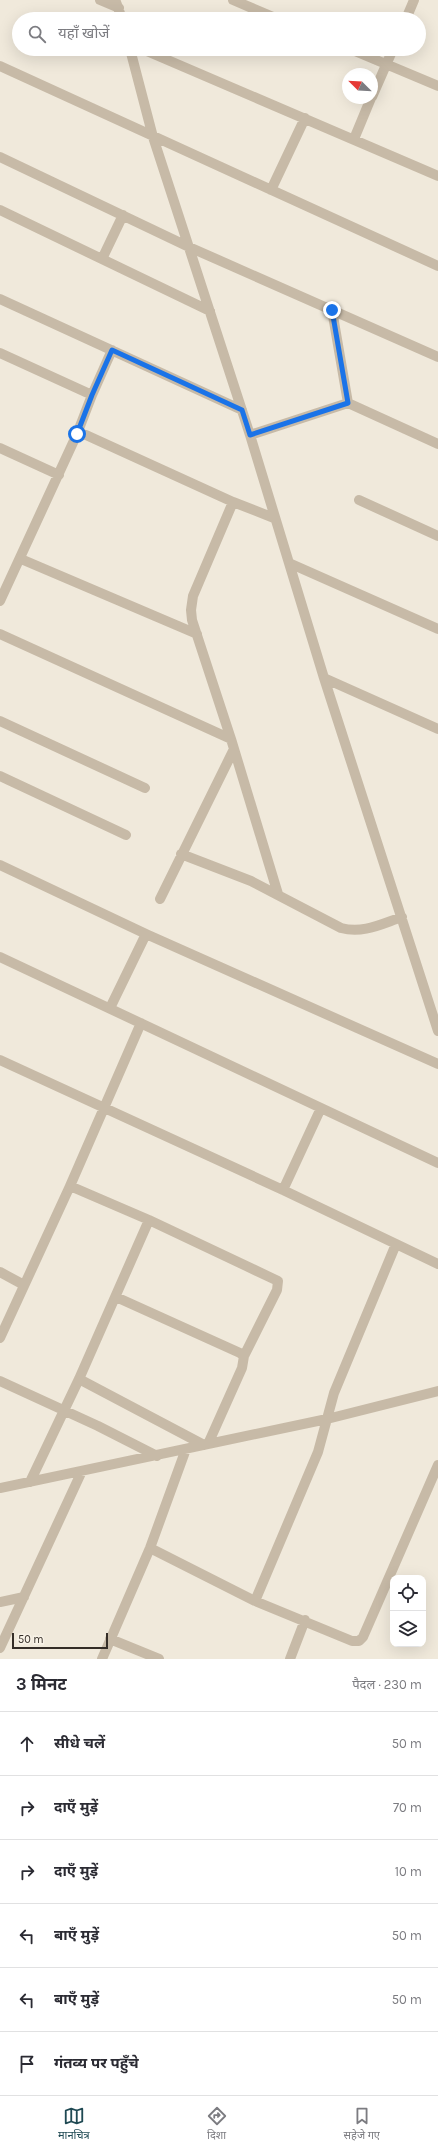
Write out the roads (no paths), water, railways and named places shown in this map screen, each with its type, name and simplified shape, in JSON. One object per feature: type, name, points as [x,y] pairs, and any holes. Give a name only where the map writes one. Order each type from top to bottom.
[{"type":"street","points":[[100,0],[117,4]]},
{"type":"street","points":[[233,0],[261,12]]},
{"type":"street","points":[[409,12],[413,1]]},
{"type":"street","points":[[132,56],[153,137],[250,435],[274,518],[324,678],[438,1031]]},
{"type":"street","points":[[159,56],[438,176]]},
{"type":"street","points":[[367,56],[438,86]]},
{"type":"street","points":[[378,83],[390,56]]},
{"type":"street","points":[[0,66],[438,266]]},
{"type":"street","points":[[354,139],[369,104]]},
{"type":"street","points":[[271,190],[305,118]]},
{"type":"street","points":[[0,157],[189,247],[438,357]]},
{"type":"street","points":[[0,210],[210,311]]},
{"type":"street","points":[[102,259],[123,215]]},
{"type":"street","points":[[0,299],[242,410]]},
{"type":"street","points":[[332,310],[348,403]]},
{"type":"street","points":[[0,601],[21,559],[59,475],[112,350]]},
{"type":"street","points":[[0,354],[92,395]]},
{"type":"street","points":[[250,435],[348,403],[438,444]]},
{"type":"street","points":[[77,434],[86,435],[233,502],[274,518]]},
{"type":"street","points":[[0,448],[59,475]]},
{"type":"street","points":[[359,500],[438,536]]},
{"type":"street","points":[[233,502],[193,596],[191,610],[192,620],[278,894]]},
{"type":"street","points":[[21,559],[197,634]]},
{"type":"street","points":[[289,563],[438,629]]},
{"type":"street","points":[[0,634],[232,744]]},
{"type":"street","points":[[324,678],[438,729]]},
{"type":"street","points":[[0,721],[144,788]]},
{"type":"street","points":[[160,899],[232,744]]},
{"type":"street","points":[[0,776],[126,835]]},
{"type":"street","points":[[181,854],[251,881],[341,928],[353,931],[366,930],[402,916]]},
{"type":"street","points":[[0,865],[146,934],[438,1064]]},
{"type":"street","points":[[110,1008],[146,934]]},
{"type":"street","points":[[0,957],[438,1163]]},
{"type":"street","points":[[0,1338],[70,1186],[103,1106],[141,1023]]},
{"type":"street","points":[[0,1060],[103,1106],[438,1264]]},
{"type":"street","points":[[283,1190],[321,1108]]},
{"type":"street","points":[[70,1186],[149,1220],[278,1281],[277,1290],[244,1356],[242,1368],[206,1444]]},
{"type":"street","points":[[30,1482],[79,1379],[149,1220]]},
{"type":"street","points":[[255,1601],[318,1452],[334,1393],[396,1244]]},
{"type":"street","points":[[0,1272],[24,1284]]},
{"type":"street","points":[[116,1297],[244,1356]]},
{"type":"street","points":[[79,1379],[206,1444]]},
{"type":"street","points":[[0,1381],[157,1456]]},
{"type":"street","points":[[0,1488],[327,1419],[438,1391]]},
{"type":"street","points":[[102,1659],[150,1548],[186,1449]]},
{"type":"street","points":[[150,1548],[255,1601],[305,1620],[352,1641],[361,1640],[438,1465]]},
{"type":"street","points":[[0,1648],[82,1471]]},
{"type":"street","points":[[0,1602],[24,1597]]},
{"type":"street","points":[[290,1659],[305,1620]]},
{"type":"street","points":[[110,1639],[160,1659]]}]
